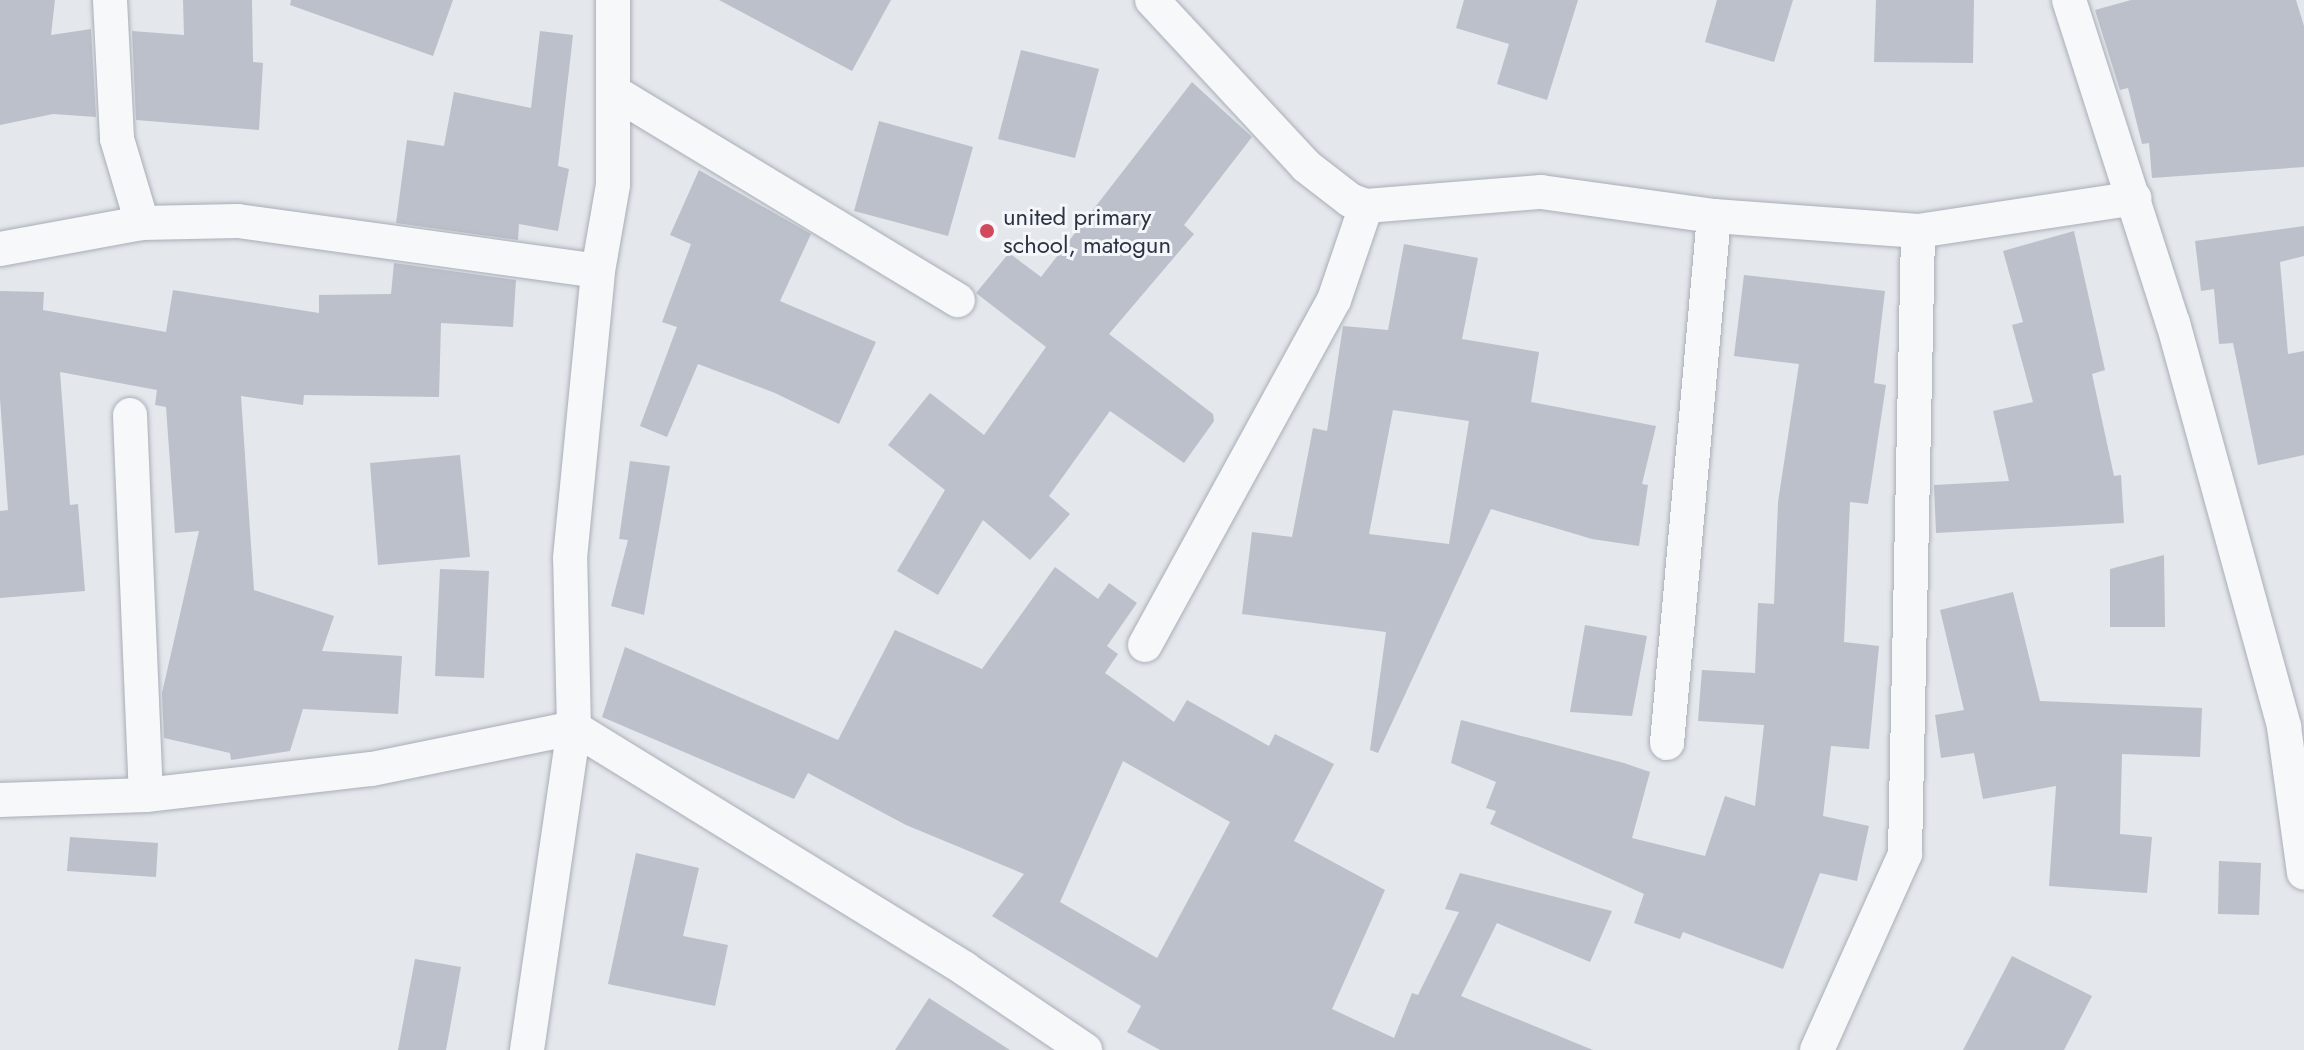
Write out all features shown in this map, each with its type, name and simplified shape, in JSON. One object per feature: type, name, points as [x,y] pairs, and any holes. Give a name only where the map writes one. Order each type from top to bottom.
[{"type":"street","points":[[110,0],[117,139],[142,223]]},
{"type":"street","points":[[527,1050],[574,728],[570,558],[598,271],[613,185],[613,0]]},
{"type":"street","points":[[1152,0],[1306,166],[1350,200],[1366,206],[1541,192],[1714,216],[1918,231],[2135,198]]},
{"type":"street","points":[[2069,0],[2135,198],[2276,697],[2301,799],[2304,873]]},
{"type":"street","points":[[614,92],[958,300]]},
{"type":"street","points":[[1145,645],[1334,300],[1366,206]]},
{"type":"street","points":[[1667,743],[1714,216]]},
{"type":"street","points":[[0,249],[142,223],[252,223],[598,271]]},
{"type":"street","points":[[1817,1050],[1905,854],[1918,231]]},
{"type":"street","points":[[130,415],[146,795]]},
{"type":"street","points":[[0,800],[146,795],[372,769],[574,728],[965,969],[1085,1050]]},
{"type":"building","points":[[0,0],[55,0],[51,35],[91,29],[96,117],[53,114],[0,125]]},
{"type":"building","points":[[183,0],[252,0],[253,62],[263,63],[259,130],[136,120],[132,31],[184,35]]},
{"type":"building","points":[[291,0],[453,0],[433,56],[290,5]]},
{"type":"building","points":[[719,0],[891,0],[852,71]]},
{"type":"building","points":[[1464,0],[1578,0],[1547,100],[1497,84],[1509,44],[1456,28]]},
{"type":"building","points":[[1717,0],[1793,0],[1774,62],[1705,42]]},
{"type":"building","points":[[1876,0],[1974,0],[1973,63],[1874,62]]},
{"type":"building","points":[[2131,0],[2296,0],[2304,26],[2304,167],[2152,178],[2149,143],[2142,144],[2128,88],[2120,90],[2095,10]]},
{"type":"building","points":[[540,31],[573,35],[558,166],[569,169],[558,231],[519,224],[518,240],[396,223],[407,140],[444,146],[454,92],[531,108]]},
{"type":"building","points":[[1021,50],[1099,69],[1075,158],[998,139]]},
{"type":"building","points":[[1192,82],[1252,137],[1184,225],[1194,234],[1109,334],[1213,414],[1214,421],[1184,463],[1110,411],[1049,496],[1070,514],[1030,560],[983,520],[938,595],[897,571],[945,490],[888,445],[930,393],[984,435],[1046,347],[976,293],[1009,253],[1041,277]]},
{"type":"building","points":[[879,121],[973,147],[948,236],[854,211]]},
{"type":"building","points":[[699,170],[811,234],[780,301],[876,342],[839,424],[775,393],[698,364],[667,437],[640,426],[677,327],[662,322],[691,244],[670,235]]},
{"type":"building","points":[[2304,226],[2304,256],[2280,262],[2288,354],[2304,351],[2304,455],[2258,465],[2233,343],[2219,344],[2214,289],[2201,291],[2195,241]]},
{"type":"building","points":[[2074,231],[2105,370],[2092,374],[2114,476],[2121,475],[2124,523],[1936,533],[1934,485],[2009,481],[1993,411],[2033,402],[2012,325],[2023,322],[2003,251]]},
{"type":"building","points":[[1404,244],[1478,258],[1462,339],[1539,352],[1531,402],[1656,426],[1642,484],[1648,485],[1639,546],[1592,539],[1491,509],[1378,753],[1370,750],[1386,632],[1242,614],[1252,532],[1292,537],[1313,428],[1327,431],[1343,326],[1388,330]],"holes":[[[1393,410],[1469,421],[1449,544],[1369,534]]]},
{"type":"building","points":[[394,263],[516,280],[513,327],[441,323],[439,397],[304,395],[303,405],[241,396],[254,590],[334,616],[322,651],[402,656],[398,714],[303,709],[290,751],[231,760],[230,753],[164,738],[162,693],[199,531],[175,533],[166,407],[155,405],[157,390],[60,372],[70,505],[78,504],[85,591],[0,598],[0,511],[8,510],[0,399],[0,291],[44,292],[43,310],[166,332],[173,290],[319,313],[319,295],[391,294]]},
{"type":"building","points":[[1744,275],[1885,291],[1874,383],[1886,385],[1868,504],[1850,502],[1844,642],[1879,646],[1869,749],[1831,746],[1823,816],[1869,826],[1857,881],[1820,873],[1783,969],[1683,932],[1680,939],[1634,923],[1644,894],[1490,824],[1496,811],[1486,808],[1496,782],[1451,763],[1461,720],[1650,772],[1632,838],[1705,856],[1725,796],[1755,806],[1764,725],[1698,721],[1702,670],[1755,673],[1758,603],[1774,604],[1778,502],[1799,364],[1734,356]]},
{"type":"building","points":[[460,455],[470,557],[378,565],[370,463]]},
{"type":"building","points":[[630,461],[670,466],[644,615],[611,606],[628,540],[619,539]]},
{"type":"building","points":[[2164,555],[2165,627],[2110,627],[2110,569]]},
{"type":"building","points":[[1055,567],[1098,599],[1109,583],[1137,603],[1107,646],[1118,654],[1105,673],[1174,722],[1187,700],[1269,746],[1275,734],[1334,764],[1294,841],[1385,890],[1332,1009],[1394,1038],[1412,993],[1418,995],[1459,912],[1445,909],[1460,873],[1612,911],[1590,962],[1497,923],[1461,996],[1593,1050],[1160,1050],[1127,1032],[1141,1006],[992,916],[1024,874],[906,825],[808,773],[794,799],[602,717],[625,647],[838,740],[895,630],[982,669]],"holes":[[[1123,761],[1230,822],[1157,958],[1060,902]]]},
{"type":"building","points":[[440,569],[489,571],[484,678],[435,676]]},
{"type":"building","points":[[2013,592],[2040,701],[2202,708],[2200,757],[2122,754],[2120,834],[2152,837],[2147,893],[2049,886],[2056,786],[1983,799],[1974,753],[1941,758],[1935,715],[1964,710],[1940,610]]},
{"type":"building","points":[[1585,625],[1647,636],[1632,716],[1570,712]]},
{"type":"building","points":[[70,837],[158,843],[156,877],[67,871]]},
{"type":"building","points":[[636,853],[699,868],[683,936],[728,945],[715,1006],[608,984]]},
{"type":"building","points":[[2219,861],[2261,863],[2259,915],[2218,914]]},
{"type":"building","points":[[2012,956],[2092,996],[2064,1050],[1963,1050]]},
{"type":"building","points":[[415,959],[461,967],[446,1050],[398,1050]]},
{"type":"building","points":[[929,998],[1010,1050],[895,1050]]},
{"type":"place","name":"united primary school, matogun","points":[[987,231]]}]
